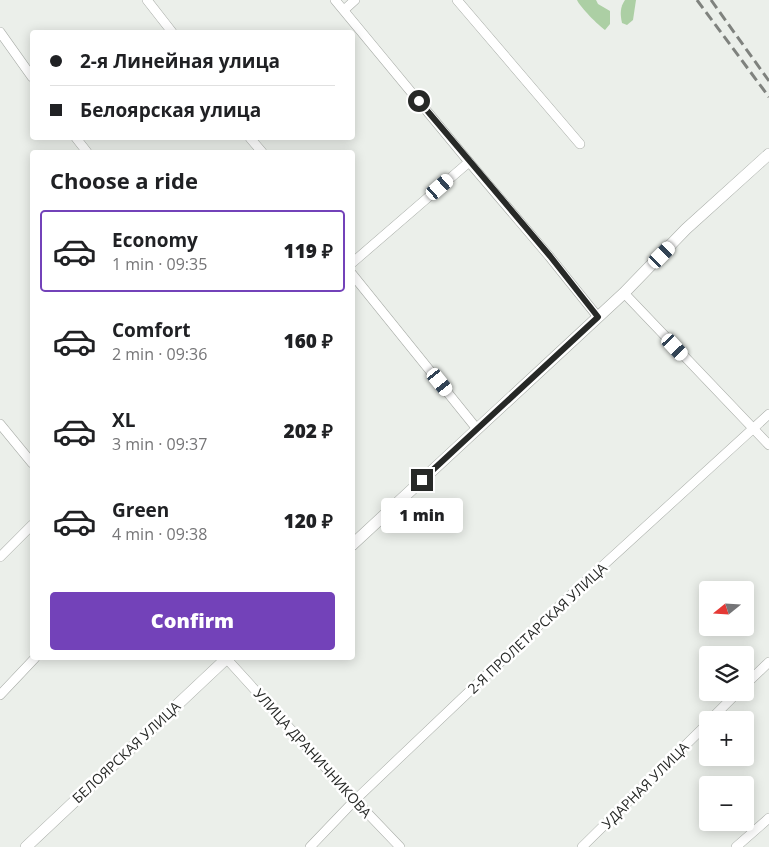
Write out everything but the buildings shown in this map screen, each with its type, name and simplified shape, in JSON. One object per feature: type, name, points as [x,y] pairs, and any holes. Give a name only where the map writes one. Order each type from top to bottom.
[{"type":"street","points":[[147,0],[170,30]]},
{"type":"street","points":[[335,0],[469,162],[550,256],[598,317]]},
{"type":"street","points":[[344,10],[356,0]]},
{"type":"street","points":[[457,0],[580,144]]},
{"type":"street","points":[[0,32],[30,74]]},
{"type":"street","points":[[78,140],[85,150]]},
{"type":"street","points":[[252,140],[260,150]]},
{"type":"street","points":[[355,542],[624,293],[686,230],[769,154]]},
{"type":"street","points":[[355,260],[469,162]]},
{"type":"street","points":[[355,278],[477,429]]},
{"type":"street","points":[[624,293],[769,445]]},
{"type":"street","name":"2-Я ПРОЛЕТАРСКАЯ УЛИЦА","points":[[310,847],[355,800],[575,591],[769,414]]},
{"type":"street","points":[[0,424],[30,461]]},
{"type":"street","points":[[0,557],[30,527]]},
{"type":"street","points":[[0,694],[34,660]]},
{"type":"street","name":"БЕЛОЯРСКАЯ УЛИЦА","points":[[26,847],[224,660]]},
{"type":"street","name":"УЛИЦА ДРАНИЧНИКОВА","points":[[228,660],[400,847]]},
{"type":"street","points":[[754,676],[769,662]]},
{"type":"street","name":"УДАРНАЯ УЛИЦА","points":[[719,711],[729,701]]},
{"type":"street","name":"УДАРНАЯ УЛИЦА","points":[[582,847],[699,731]]},
{"type":"street","points":[[736,847],[769,818]]},
{"type":"green space","points":[[577,0],[596,0],[598,4],[610,11],[610,24],[605,30],[590,16]]},
{"type":"green space","points":[[625,0],[636,0],[633,20],[627,25],[622,23],[621,17],[621,8]]},
{"type":"railway","points":[[697,0],[769,97]]},
{"type":"railway","points":[[711,0],[769,81]]},
{"type":"route","points":[[419,101],[550,256],[598,317],[422,480]]}]
